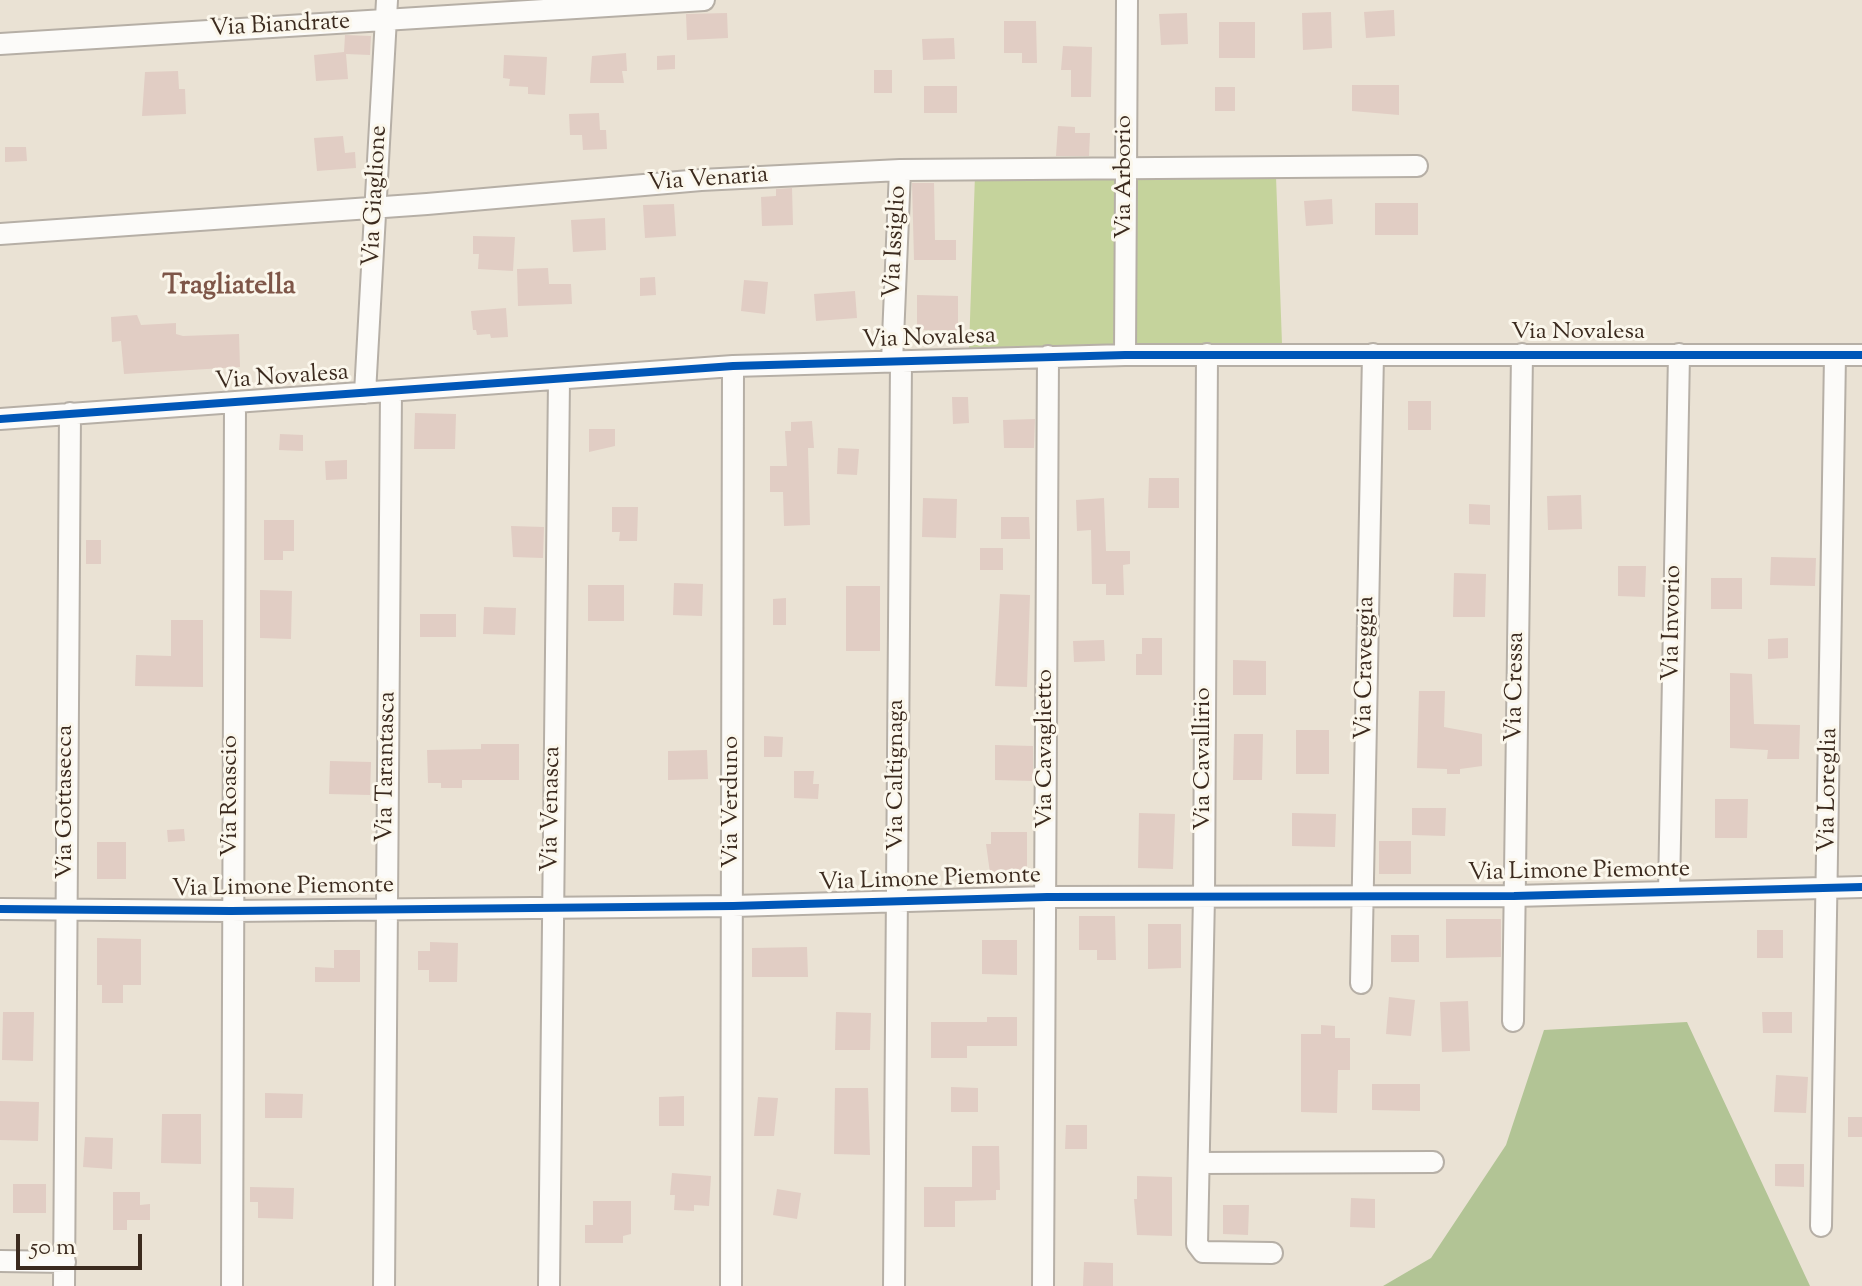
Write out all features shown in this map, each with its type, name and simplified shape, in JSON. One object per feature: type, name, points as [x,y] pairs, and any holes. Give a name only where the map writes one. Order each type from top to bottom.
[{"type":"street","name":"Via Biandrate","points":[[0,44],[386,10],[704,0]]},
{"type":"street","name":"Via Arborio","points":[[1125,355],[1127,0]]},
{"type":"street","name":"Via Giaglione","points":[[365,393],[386,10]]},
{"type":"street","name":"Via Venaria","points":[[0,234],[701,180],[900,170],[1417,166]]},
{"type":"street","name":"Via Issiglio","points":[[896,361],[900,170]]},
{"type":"street","name":"Via Novalesa","points":[[0,419],[733,366],[1207,354],[1862,355]]},
{"type":"street","name":"Via Cavallirio","points":[[1207,354],[1204,896],[1197,1244],[1203,1252],[1272,1253]]},
{"type":"street","name":"Via Craveggia","points":[[1361,983],[1373,354]]},
{"type":"street","name":"Via Cressa","points":[[1513,1021],[1522,354]]},
{"type":"street","name":"Via Invorio","points":[[1669,892],[1679,354]]},
{"type":"street","name":"Via Loreglia","points":[[1821,1226],[1829,887],[1835,355]]},
{"type":"street","name":"Via Cavaglietto","points":[[1043,1286],[1048,356]]},
{"type":"street","name":"Via Caltignaga","points":[[894,1286],[896,361]]},
{"type":"street","name":"Via Verduno","points":[[731,1286],[733,366]]},
{"type":"street","name":"Via Venasca","points":[[549,1286],[559,380]]},
{"type":"street","name":"Via Tarantasca","points":[[384,1286],[391,391]]},
{"type":"street","name":"Via Roascio","points":[[232,1286],[235,402]]},
{"type":"street","name":"Via Gottasecca","points":[[64,1286],[70,413]]},
{"type":"street","name":"Via Limone Piemonte","points":[[0,909],[231,911],[733,906],[1047,897],[1514,896],[1862,887]]},
{"type":"street","points":[[1199,1163],[1433,1162]]},
{"type":"street","points":[[0,1261],[65,1262]]},
{"type":"green space","points":[[975,175],[1119,177],[1116,337],[1113,344],[969,348]]},
{"type":"green space","points":[[1136,175],[1276,176],[1282,344],[1131,344]]},
{"type":"green space","points":[[1687,1022],[1810,1286],[1383,1286],[1431,1258],[1506,1145],[1544,1030]]},
{"type":"building","points":[[1394,10],[1395,36],[1366,38],[1364,12]]},
{"type":"building","points":[[1331,12],[1332,48],[1303,50],[1302,13]]},
{"type":"building","points":[[727,13],[728,38],[687,40],[686,14]]},
{"type":"building","points":[[1187,13],[1188,44],[1161,45],[1159,14]]},
{"type":"building","points":[[1004,21],[1036,21],[1037,63],[1022,63],[1022,53],[1004,53]]},
{"type":"building","points":[[1219,22],[1255,22],[1255,58],[1219,58]]},
{"type":"building","points":[[345,35],[371,36],[370,55],[346,54],[348,79],[316,81],[314,55],[344,52]]},
{"type":"building","points":[[954,38],[955,59],[923,60],[922,39]]},
{"type":"building","points":[[1063,46],[1092,47],[1091,97],[1071,97],[1071,70],[1061,70]]},
{"type":"building","points":[[626,53],[627,71],[622,71],[624,83],[590,83],[592,56]]},
{"type":"building","points":[[504,55],[547,57],[545,95],[528,94],[528,87],[509,86],[510,79],[503,78]]},
{"type":"building","points":[[675,55],[675,69],[657,70],[657,56]]},
{"type":"building","points":[[874,70],[892,70],[892,93],[874,93]]},
{"type":"building","points":[[178,71],[179,89],[185,89],[186,114],[142,116],[145,72]]},
{"type":"building","points":[[1352,85],[1399,85],[1399,115],[1352,111]]},
{"type":"building","points":[[924,86],[957,86],[957,113],[924,113]]},
{"type":"building","points":[[1215,87],[1235,87],[1235,111],[1215,111]]},
{"type":"building","points":[[599,113],[600,130],[606,130],[607,149],[583,150],[582,135],[570,135],[569,114]]},
{"type":"building","points":[[1058,126],[1075,127],[1075,133],[1090,133],[1089,156],[1056,156]]},
{"type":"building","points":[[343,136],[345,153],[355,152],[356,168],[317,171],[314,138]]},
{"type":"building","points":[[5,147],[26,147],[27,161],[5,162]]},
{"type":"building","points":[[912,183],[934,183],[935,240],[956,240],[956,260],[914,260]]},
{"type":"building","points":[[792,188],[793,225],[762,226],[761,197],[776,196],[776,189]]},
{"type":"building","points":[[1332,199],[1333,224],[1306,226],[1304,201]]},
{"type":"building","points":[[1375,203],[1418,203],[1418,235],[1375,235]]},
{"type":"building","points":[[674,204],[676,236],[645,238],[643,205]]},
{"type":"building","points":[[605,218],[606,250],[573,252],[571,220]]},
{"type":"building","points":[[473,236],[515,237],[513,271],[478,269],[479,254],[473,254]]},
{"type":"building","points":[[548,268],[549,284],[571,284],[572,304],[518,306],[517,269]]},
{"type":"building","points":[[655,277],[656,295],[640,296],[640,278]]},
{"type":"building","points":[[744,280],[768,282],[765,314],[741,311]]},
{"type":"building","points":[[855,291],[857,318],[816,321],[814,294]]},
{"type":"building","points":[[917,295],[958,296],[958,330],[917,330]]},
{"type":"building","points":[[506,308],[508,337],[491,338],[490,334],[477,335],[473,330],[471,311]]},
{"type":"building","points":[[137,315],[141,325],[176,323],[176,334],[183,336],[239,334],[240,367],[124,374],[121,341],[112,342],[111,317]]},
{"type":"building","points":[[952,397],[968,397],[969,423],[953,424]]},
{"type":"building","points":[[1408,401],[1431,401],[1431,430],[1408,430]]},
{"type":"building","points":[[415,413],[456,414],[455,449],[414,449]]},
{"type":"building","points":[[1035,419],[1034,448],[1004,448],[1003,420]]},
{"type":"building","points":[[812,421],[814,448],[808,448],[810,525],[784,526],[783,492],[770,492],[770,466],[787,466],[785,431],[791,431],[791,422]]},
{"type":"building","points":[[589,429],[615,429],[615,446],[589,452]]},
{"type":"building","points":[[280,434],[303,435],[303,451],[279,450]]},
{"type":"building","points":[[838,448],[859,449],[857,475],[837,474]]},
{"type":"building","points":[[347,460],[347,479],[326,480],[325,461]]},
{"type":"building","points":[[1149,478],[1179,478],[1179,508],[1148,508]]},
{"type":"building","points":[[1581,495],[1582,529],[1548,530],[1547,496]]},
{"type":"building","points":[[923,498],[957,499],[956,538],[922,537]]},
{"type":"building","points":[[1104,498],[1106,551],[1130,551],[1130,564],[1123,565],[1124,595],[1106,595],[1106,584],[1092,584],[1091,530],[1077,531],[1076,500]]},
{"type":"building","points":[[1469,504],[1490,505],[1490,525],[1469,524]]},
{"type":"building","points":[[612,507],[638,507],[637,541],[619,541],[620,532],[612,532]]},
{"type":"building","points":[[1001,517],[1029,517],[1030,539],[1001,539]]},
{"type":"building","points":[[264,520],[294,520],[294,551],[283,551],[283,560],[264,560]]},
{"type":"building","points":[[511,526],[544,527],[543,558],[513,557]]},
{"type":"building","points":[[86,540],[101,540],[101,564],[86,564]]},
{"type":"building","points":[[980,548],[1003,548],[1003,570],[980,570]]},
{"type":"building","points":[[1771,557],[1816,558],[1815,586],[1770,585]]},
{"type":"building","points":[[1618,566],[1646,566],[1645,597],[1618,596]]},
{"type":"building","points":[[1454,573],[1486,574],[1485,617],[1453,617]]},
{"type":"building","points":[[1711,578],[1742,578],[1742,609],[1711,609]]},
{"type":"building","points":[[674,583],[703,584],[702,616],[673,615]]},
{"type":"building","points":[[588,585],[624,585],[624,621],[588,621]]},
{"type":"building","points":[[846,586],[880,586],[880,651],[846,651]]},
{"type":"building","points":[[260,590],[292,591],[291,639],[260,638]]},
{"type":"building","points":[[1000,594],[1030,595],[1027,687],[995,686]]},
{"type":"building","points":[[786,598],[786,625],[773,625],[773,599]]},
{"type":"building","points":[[484,607],[516,608],[515,635],[483,634]]},
{"type":"building","points":[[420,614],[456,614],[456,637],[420,637]]},
{"type":"building","points":[[171,620],[203,620],[203,687],[135,686],[136,655],[171,656]]},
{"type":"building","points":[[1142,638],[1162,638],[1162,675],[1136,675],[1136,654],[1142,654]]},
{"type":"building","points":[[1788,638],[1788,658],[1768,659],[1768,639]]},
{"type":"building","points":[[1104,640],[1105,661],[1074,662],[1073,641]]},
{"type":"building","points":[[1233,660],[1266,661],[1266,695],[1233,695]]},
{"type":"building","points":[[1730,673],[1752,674],[1754,724],[1800,725],[1799,759],[1767,759],[1768,750],[1730,748]]},
{"type":"building","points":[[1419,691],[1445,691],[1444,727],[1482,734],[1482,766],[1460,769],[1460,774],[1447,774],[1447,769],[1417,768]]},
{"type":"building","points":[[1296,730],[1329,730],[1329,774],[1296,774]]},
{"type":"building","points":[[1234,734],[1263,734],[1262,780],[1233,780]]},
{"type":"building","points":[[764,736],[783,737],[782,757],[764,757]]},
{"type":"building","points":[[481,744],[519,744],[519,780],[462,780],[462,788],[441,788],[441,783],[428,783],[427,750],[481,749]]},
{"type":"building","points":[[995,745],[1033,746],[1033,781],[995,780]]},
{"type":"building","points":[[707,750],[708,779],[668,780],[668,751]]},
{"type":"building","points":[[330,761],[371,762],[370,795],[329,794]]},
{"type":"building","points":[[794,771],[814,771],[813,784],[819,784],[818,799],[794,798]]},
{"type":"building","points":[[1715,799],[1748,799],[1747,838],[1715,838]]},
{"type":"building","points":[[1412,808],[1446,808],[1445,836],[1412,835]]},
{"type":"building","points":[[1139,813],[1175,814],[1173,869],[1138,868]]},
{"type":"building","points":[[1292,813],[1336,814],[1335,847],[1292,846]]},
{"type":"building","points":[[184,829],[185,841],[168,842],[167,830]]},
{"type":"building","points":[[991,832],[1027,832],[1027,874],[990,873],[986,844],[991,844]]},
{"type":"building","points":[[1379,841],[1411,841],[1411,874],[1379,874]]},
{"type":"building","points":[[97,842],[126,842],[126,879],[97,879]]},
{"type":"building","points":[[1079,916],[1115,916],[1116,960],[1097,960],[1097,950],[1079,950]]},
{"type":"building","points":[[1446,919],[1501,919],[1501,957],[1446,958]]},
{"type":"building","points":[[1148,924],[1181,924],[1181,968],[1148,969]]},
{"type":"building","points":[[1757,930],[1783,930],[1783,958],[1757,958]]},
{"type":"building","points":[[1391,935],[1419,935],[1419,962],[1391,962]]},
{"type":"building","points":[[97,938],[141,939],[141,985],[123,985],[123,1003],[102,1003],[102,985],[97,985]]},
{"type":"building","points":[[982,940],[1017,940],[1017,975],[982,974]]},
{"type":"building","points":[[430,942],[458,943],[457,982],[429,982],[429,970],[418,970],[418,951],[430,951]]},
{"type":"building","points":[[807,947],[808,977],[752,977],[752,948]]},
{"type":"building","points":[[334,950],[360,950],[360,982],[315,982],[315,967],[334,968]]},
{"type":"building","points":[[1389,997],[1415,1000],[1411,1036],[1386,1034]]},
{"type":"building","points":[[1468,1001],[1470,1051],[1442,1052],[1440,1002]]},
{"type":"building","points":[[3,1012],[34,1012],[33,1061],[2,1060]]},
{"type":"building","points":[[836,1012],[871,1013],[870,1050],[835,1050]]},
{"type":"building","points":[[1762,1012],[1792,1012],[1792,1033],[1763,1033]]},
{"type":"building","points":[[987,1017],[1017,1017],[1017,1046],[967,1046],[967,1058],[931,1058],[931,1022],[987,1022]]},
{"type":"building","points":[[1321,1025],[1335,1026],[1335,1038],[1350,1038],[1350,1070],[1338,1070],[1337,1113],[1301,1112],[1301,1034],[1321,1034]]},
{"type":"building","points":[[1776,1075],[1808,1077],[1806,1113],[1774,1112]]},
{"type":"building","points":[[1372,1084],[1420,1084],[1420,1111],[1372,1110]]},
{"type":"building","points":[[951,1087],[978,1088],[978,1112],[951,1112]]},
{"type":"building","points":[[835,1088],[868,1088],[870,1155],[834,1154]]},
{"type":"building","points":[[265,1093],[303,1094],[302,1118],[265,1118]]},
{"type":"building","points":[[684,1096],[684,1126],[659,1126],[659,1097]]},
{"type":"building","points":[[758,1097],[778,1098],[774,1136],[754,1136]]},
{"type":"building","points":[[0,1101],[39,1102],[38,1141],[0,1140]]},
{"type":"building","points":[[162,1114],[201,1114],[201,1164],[161,1163]]},
{"type":"building","points":[[1848,1117],[1862,1117],[1862,1137],[1848,1137]]},
{"type":"building","points":[[1066,1125],[1087,1125],[1087,1149],[1065,1149]]},
{"type":"building","points":[[85,1137],[113,1138],[112,1169],[83,1167]]},
{"type":"building","points":[[972,1146],[999,1146],[1000,1190],[996,1190],[996,1200],[955,1201],[955,1227],[924,1227],[924,1187],[972,1187]]},
{"type":"building","points":[[1775,1164],[1804,1164],[1804,1187],[1775,1186]]},
{"type":"building","points":[[672,1173],[711,1176],[709,1206],[694,1205],[694,1211],[674,1210],[675,1195],[670,1195]]},
{"type":"building","points":[[1137,1176],[1172,1177],[1172,1236],[1137,1235],[1134,1199],[1137,1199]]},
{"type":"building","points":[[13,1184],[46,1184],[46,1213],[13,1213]]},
{"type":"building","points":[[250,1187],[294,1188],[293,1219],[258,1218],[258,1202],[250,1202]]},
{"type":"building","points":[[777,1189],[801,1193],[797,1219],[773,1215]]},
{"type":"building","points":[[113,1192],[140,1192],[140,1205],[150,1204],[150,1220],[127,1220],[127,1230],[113,1230]]},
{"type":"building","points":[[1351,1198],[1375,1199],[1375,1228],[1350,1227]]},
{"type":"building","points":[[593,1201],[631,1201],[631,1234],[623,1236],[623,1243],[585,1243],[585,1225],[593,1225]]},
{"type":"building","points":[[1223,1205],[1249,1205],[1248,1235],[1223,1234]]},
{"type":"building","points":[[1084,1262],[1113,1263],[1113,1286],[1083,1286]]},
{"type":"cycle path","points":[[0,419],[733,366],[1125,355],[1862,355]]},
{"type":"cycle path","points":[[0,909],[231,911],[733,906],[1047,897],[1514,896],[1862,887]]},
{"type":"district","name":"Tragliatella","points":[[229,288]]}]
